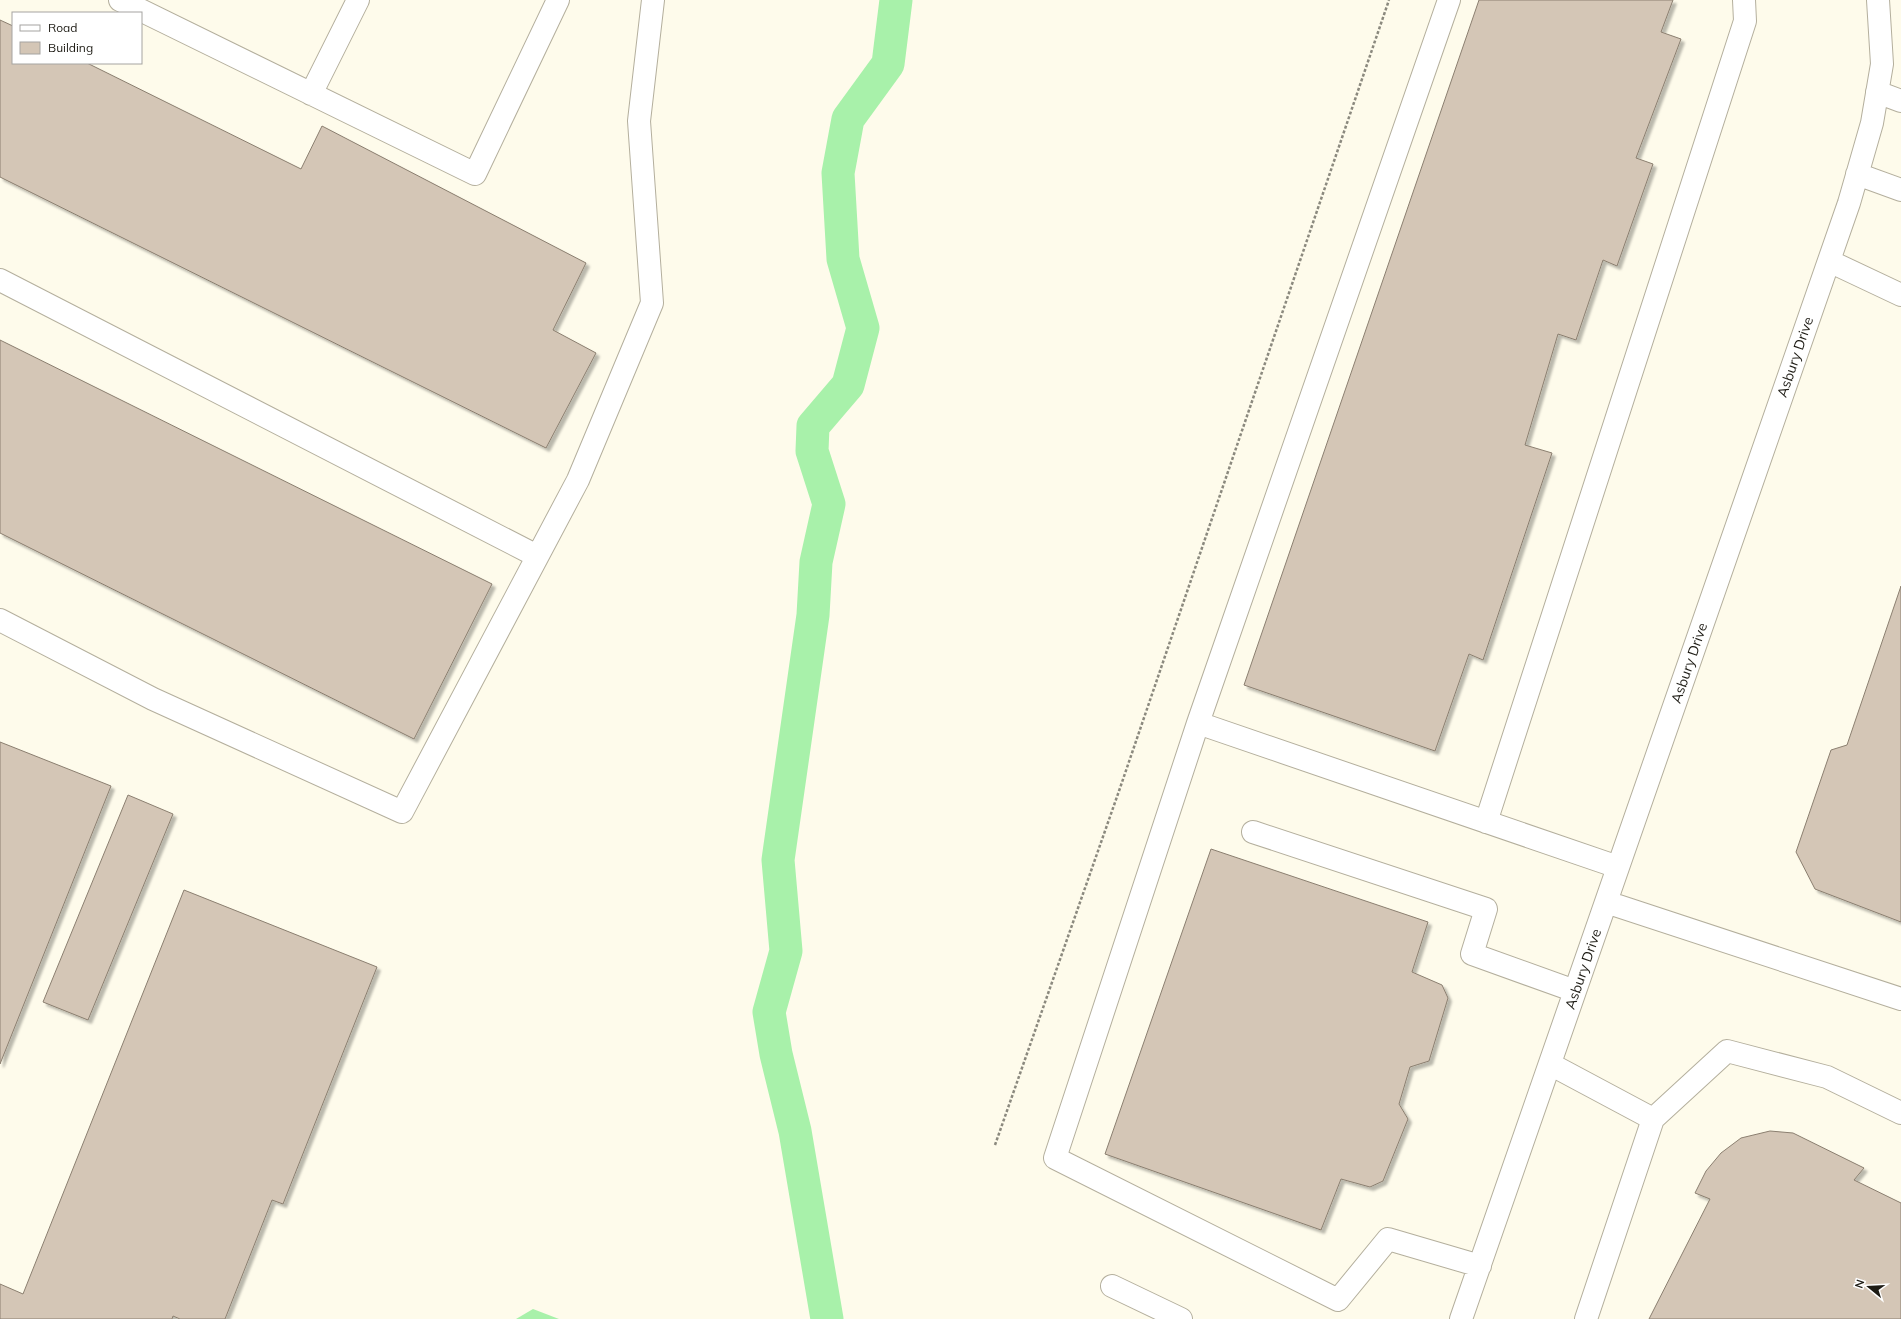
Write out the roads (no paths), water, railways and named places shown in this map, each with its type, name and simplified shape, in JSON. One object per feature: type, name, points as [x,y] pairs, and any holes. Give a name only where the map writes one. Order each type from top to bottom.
[{"type":"street","points":[[120,0],[475,174],[558,0]]},
{"type":"street","points":[[311,94],[358,0]]},
{"type":"street","points":[[0,620],[153,699],[402,812],[578,480],[652,302],[639,121],[652,0]]},
{"type":"street","points":[[1449,0],[1198,723],[1055,1158],[1338,1300],[1388,1239],[1480,1266]]},
{"type":"street","points":[[1486,822],[1745,21],[1744,0]]},
{"type":"street","name":"Asbury Drive","points":[[1461,1319],[1829,261],[1857,174],[1872,123],[1882,64],[1878,0]]},
{"type":"street","points":[[1878,92],[1901,101]]},
{"type":"street","points":[[1857,174],[1901,190]]},
{"type":"street","points":[[1829,261],[1901,295]]},
{"type":"street","points":[[0,280],[537,556]]},
{"type":"street","points":[[1198,723],[1618,867]]},
{"type":"street","points":[[1253,832],[1486,909],[1472,954],[1575,991]]},
{"type":"street","points":[[1606,902],[1901,999]]},
{"type":"street","points":[[1586,1319],[1653,1119],[1727,1051],[1828,1077],[1901,1113]]},
{"type":"street","points":[[1550,1064],[1653,1119]]},
{"type":"street","points":[[1112,1286],[1181,1319]]},
{"type":"waterway","points":[[827,1319],[795,1131],[776,1054],[769,1012],[786,951],[778,860],[813,615],[816,562],[829,504],[812,451],[813,426],[848,385],[863,328],[843,259],[838,173],[848,119],[888,64],[896,0]]}]
